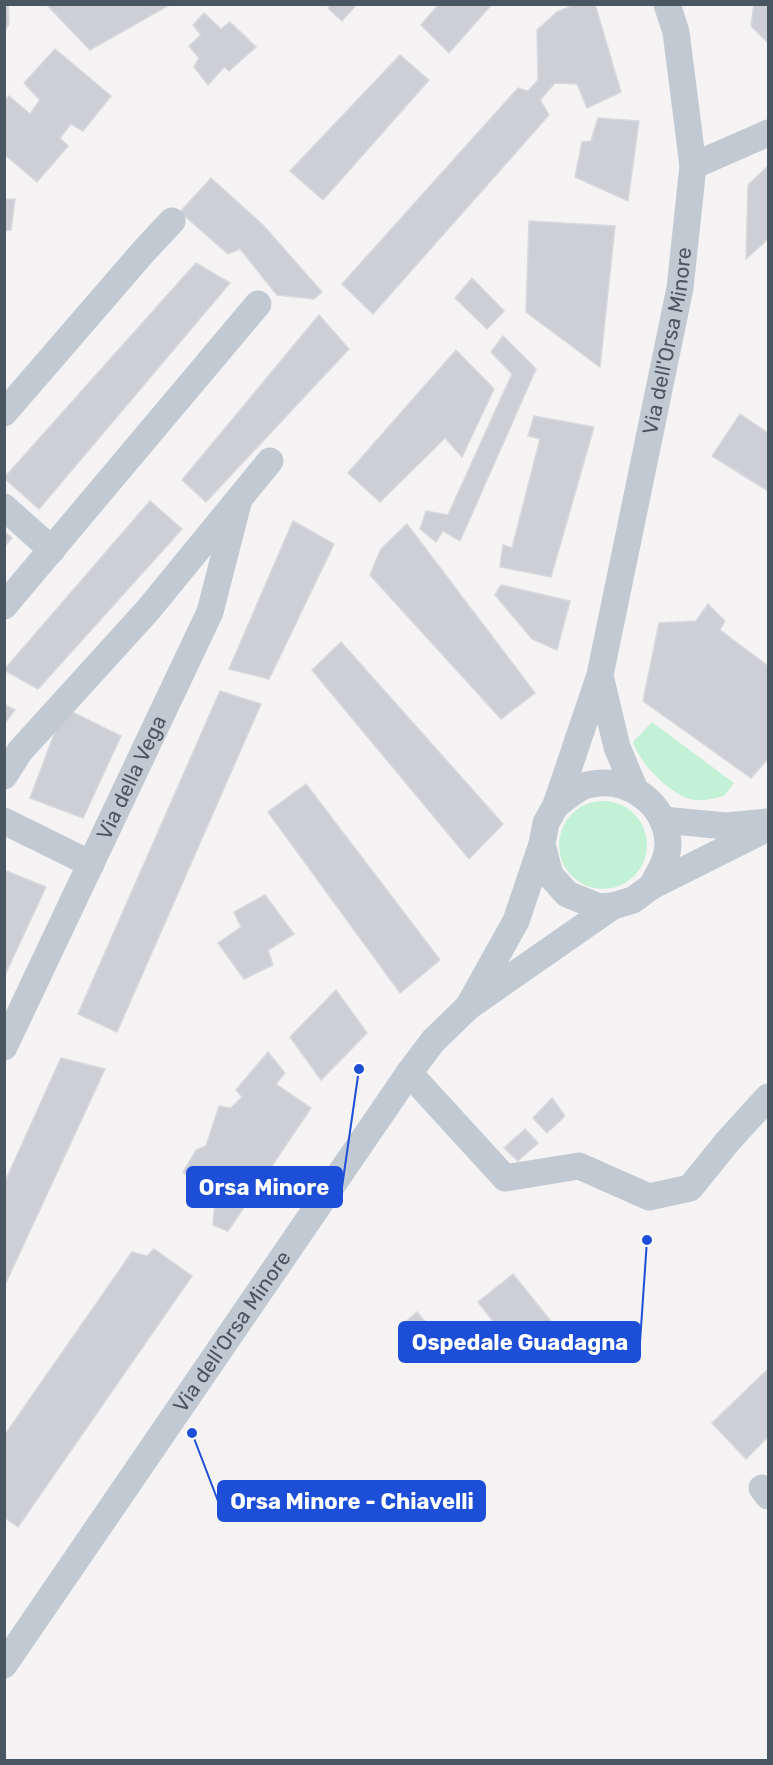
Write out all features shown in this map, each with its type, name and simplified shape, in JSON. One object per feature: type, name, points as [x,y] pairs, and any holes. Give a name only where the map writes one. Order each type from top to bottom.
[{"type":"street","name":"Via dell'Orsa Minore","points":[[556,806],[600,675],[680,288],[693,166],[676,32],[667,4]]},
{"type":"street","points":[[693,166],[768,132]]},
{"type":"street","points":[[4,413],[172,221]]},
{"type":"street","points":[[4,606],[258,304]]},
{"type":"street","points":[[4,776],[20,752],[148,610],[270,461]]},
{"type":"street","name":"Via della Vega","points":[[4,1047],[210,612],[239,499]]},
{"type":"street","points":[[4,507],[52,550]]},
{"type":"street","points":[[600,675],[617,747],[635,790]]},
{"type":"street","points":[[468,1007],[516,921],[542,844],[546,823],[556,806],[585,785],[613,783],[635,790],[648,799],[663,820],[668,843],[665,862],[652,886]]},
{"type":"street","points":[[4,820],[91,864]]},
{"type":"street","points":[[663,820],[726,826],[768,822]]},
{"type":"street","points":[[542,844],[550,875],[567,894],[599,907],[613,906],[633,900],[652,886],[768,828]]},
{"type":"street","points":[[468,1007],[613,906]]},
{"type":"street","name":"Via dell'Orsa Minore","points":[[4,1665],[409,1073],[433,1041],[468,1007]]},
{"type":"street","points":[[409,1073],[505,1178],[579,1166],[649,1197],[690,1188],[768,1097]]},
{"type":"green space","points":[[652,722],[734,783],[724,796],[703,800],[687,798],[658,778],[642,760],[633,742]]},
{"type":"green space","points":[[594,801],[612,801],[628,808],[640,820],[647,836],[647,854],[640,870],[628,882],[612,889],[594,889],[578,882],[566,870],[559,854],[559,836],[566,820],[578,808]]},
{"type":"building","points":[[4,4],[8,4],[9,23],[4,33]]},
{"type":"building","points":[[46,4],[171,4],[90,50]]},
{"type":"building","points":[[332,4],[357,4],[342,21],[328,8]]},
{"type":"building","points":[[439,4],[492,4],[449,53],[421,25]]},
{"type":"building","points":[[576,4],[595,4],[621,92],[587,108],[577,84],[555,83],[540,100],[549,115],[373,314],[342,284],[518,88],[528,91],[538,80],[537,30],[557,12]]},
{"type":"building","points":[[754,4],[768,4],[768,43],[751,26]]},
{"type":"building","points":[[204,13],[221,29],[230,22],[256,47],[229,71],[224,67],[208,85],[194,67],[199,58],[189,46],[201,35],[193,25]]},
{"type":"building","points":[[55,49],[111,96],[83,131],[71,124],[60,138],[68,146],[37,182],[4,154],[4,101],[9,96],[30,114],[40,100],[24,83]]},
{"type":"building","points":[[400,55],[429,80],[323,200],[290,171]]},
{"type":"building","points":[[598,118],[639,121],[628,201],[575,177],[582,142],[591,141]]},
{"type":"building","points":[[768,166],[768,239],[746,259],[748,185]]},
{"type":"building","points":[[211,178],[263,225],[322,292],[314,299],[277,295],[240,249],[228,254],[180,212]]},
{"type":"building","points":[[4,199],[15,199],[11,230],[4,231]]},
{"type":"building","points":[[529,221],[615,226],[600,367],[526,312]]},
{"type":"building","points":[[196,263],[230,283],[39,509],[4,478]]},
{"type":"building","points":[[472,278],[504,311],[487,329],[455,298]]},
{"type":"building","points":[[319,315],[349,349],[206,502],[182,480]]},
{"type":"building","points":[[503,336],[536,369],[460,541],[443,531],[436,542],[420,529],[426,511],[448,515],[512,374],[491,352]]},
{"type":"building","points":[[456,350],[494,389],[462,457],[445,438],[380,502],[348,473]]},
{"type":"building","points":[[740,414],[768,433],[768,491],[712,456]]},
{"type":"building","points":[[534,416],[594,427],[551,577],[500,567],[503,545],[512,548],[540,439],[528,436]]},
{"type":"building","points":[[150,501],[182,529],[38,689],[4,670]]},
{"type":"building","points":[[293,521],[334,544],[269,679],[229,669]]},
{"type":"building","points":[[407,524],[535,693],[501,719],[370,575],[381,549]]},
{"type":"building","points":[[4,531],[12,538],[4,547]]},
{"type":"building","points":[[501,585],[570,601],[557,650],[532,639],[495,595]]},
{"type":"building","points":[[708,604],[725,621],[720,630],[768,666],[768,759],[751,778],[643,701],[659,623],[696,621]]},
{"type":"building","points":[[341,642],[503,824],[469,859],[312,670]]},
{"type":"building","points":[[220,691],[261,704],[117,1032],[78,1014]]},
{"type":"building","points":[[4,704],[15,710],[4,724]]},
{"type":"building","points":[[64,708],[121,736],[83,818],[30,798]]},
{"type":"building","points":[[306,784],[440,960],[400,993],[268,812]]},
{"type":"building","points":[[4,870],[46,887],[4,977]]},
{"type":"building","points":[[265,895],[294,934],[268,950],[273,965],[244,979],[218,943],[241,927],[234,912]]},
{"type":"building","points":[[336,990],[367,1033],[321,1080],[290,1037]]},
{"type":"building","points":[[268,1052],[285,1073],[276,1084],[311,1108],[228,1231],[213,1225],[215,1201],[183,1172],[196,1150],[206,1146],[219,1106],[231,1108],[242,1097],[236,1090]]},
{"type":"building","points":[[61,1058],[105,1069],[4,1287],[4,1184]]},
{"type":"building","points":[[552,1098],[565,1116],[547,1133],[533,1118]]},
{"type":"building","points":[[525,1129],[538,1143],[518,1161],[504,1148]]},
{"type":"building","points":[[154,1249],[192,1276],[18,1527],[4,1517],[4,1436],[132,1252],[147,1256]]},
{"type":"building","points":[[513,1274],[554,1325],[518,1353],[478,1302]]},
{"type":"building","points":[[417,1312],[434,1332],[420,1344],[403,1324]]},
{"type":"building","points":[[768,1369],[768,1437],[746,1459],[712,1423]]},
{"type":"place","name":"Orsa Minore","points":[[359,1069]]},
{"type":"place","name":"Ospedale Guadagna","points":[[647,1240]]},
{"type":"place","name":"Orsa Minore - Chiavelli","points":[[192,1433]]}]
